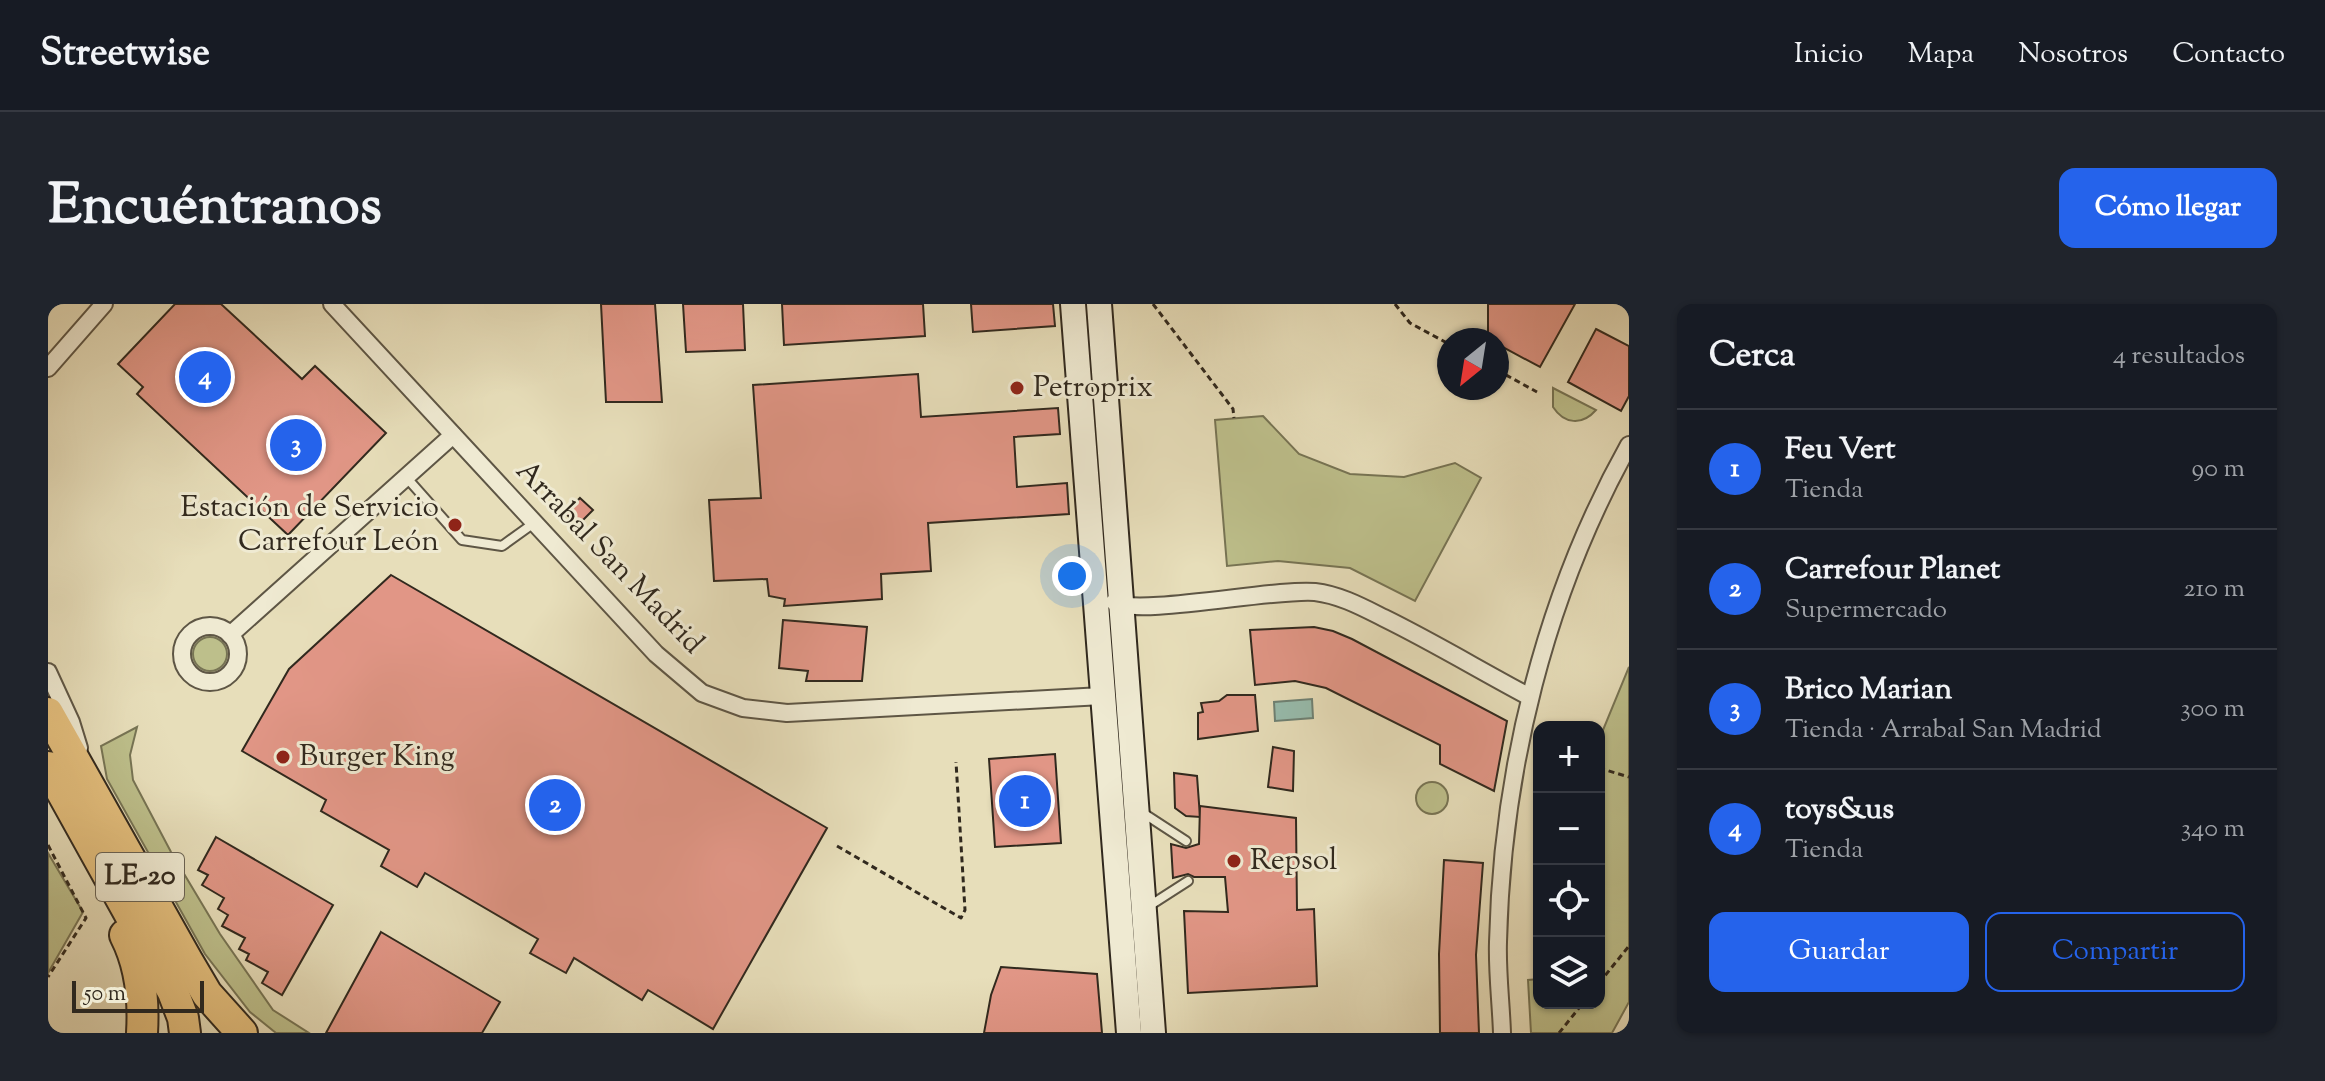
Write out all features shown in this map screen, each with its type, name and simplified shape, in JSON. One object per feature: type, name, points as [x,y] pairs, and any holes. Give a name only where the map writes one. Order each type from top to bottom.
[{"type":"highway","name":"LE-20","points":[[48,713],[207,994],[242,1033]]},
{"type":"highway","name":"LE-20","points":[[48,767],[173,992],[185,1033]]},
{"type":"highway","points":[[104,865],[112,909],[137,968],[142,991],[142,1033]]},
{"type":"main road","points":[[1073,304],[1129,1033]]},
{"type":"main road","points":[[1099,304],[1153,1033]]},
{"type":"street","points":[[48,368],[104,304]]},
{"type":"street","name":"Arrabal San Madrid","points":[[332,304],[656,654],[702,693],[743,708],[787,713],[1102,696]]},
{"type":"street","points":[[230,635],[453,435]]},
{"type":"street","points":[[1502,1033],[1498,942],[1507,829],[1530,697],[1581,540],[1629,445]]},
{"type":"street","points":[[1093,567],[1101,587],[1110,599],[1121,606],[1314,592],[1350,601],[1530,697]]},
{"type":"street","points":[[1124,651],[1119,672],[1102,696],[1121,711],[1131,728]]},
{"type":"street","points":[[48,672],[78,738],[82,774]]},
{"type":"lane","points":[[406,477],[462,540],[502,546],[535,523]]},
{"type":"lane","points":[[1138,809],[1186,841]]},
{"type":"lane","points":[[1145,908],[1188,881]]},
{"type":"path","points":[[1153,304],[1233,409],[1234,418]]},
{"type":"path","points":[[1395,304],[1410,323],[1437,338]]},
{"type":"path","points":[[1509,377],[1537,392]]},
{"type":"path","points":[[837,846],[961,918],[965,910],[956,762]]},
{"type":"path","points":[[1605,770],[1629,777]]},
{"type":"path","points":[[48,845],[86,918],[48,977]]},
{"type":"path","points":[[1605,976],[1629,946]]},
{"type":"path","points":[[1559,1033],[1578,1009]]},
{"type":"green space","points":[[1553,388],[1596,410],[1579,421],[1562,417],[1553,407]]},
{"type":"green space","points":[[1263,416],[1299,454],[1350,474],[1404,477],[1455,463],[1481,478],[1415,601],[1350,568],[1278,561],[1227,566],[1215,420]]},
{"type":"green space","points":[[210,637],[222,642],[227,654],[222,666],[210,671],[198,666],[193,654],[198,642]]},
{"type":"green space","points":[[1629,667],[1629,1002],[1612,1033],[1531,1033],[1528,980],[1533,980],[1533,1009],[1605,1009],[1605,725]]},
{"type":"green space","points":[[137,727],[130,755],[133,780],[171,852],[220,934],[273,1010],[309,1033],[276,1033],[250,1012],[205,954],[107,779],[101,746]]},
{"type":"green space","points":[[1432,782],[1444,786],[1448,798],[1444,810],[1432,814],[1420,810],[1416,798],[1420,786]]},
{"type":"green space","points":[[48,853],[83,912],[48,973]]},
{"type":"shaded area","points":[[1312,699],[1313,718],[1275,721],[1274,702]]},
{"type":"building","points":[[175,304],[221,304],[302,379],[315,366],[386,433],[288,535],[137,394],[143,387],[118,364]]},
{"type":"building","points":[[601,304],[655,304],[662,402],[606,402]]},
{"type":"building","points":[[683,304],[743,304],[745,350],[686,352]]},
{"type":"building","points":[[782,304],[923,304],[925,336],[784,345]]},
{"type":"building","points":[[971,304],[1053,304],[1055,326],[973,332]]},
{"type":"building","points":[[1488,304],[1575,304],[1540,367],[1509,350],[1509,328],[1488,328]]},
{"type":"building","points":[[1596,329],[1629,346],[1629,396],[1621,411],[1568,382]]},
{"type":"building","points":[[918,374],[921,417],[1058,408],[1060,434],[1014,437],[1017,487],[1067,483],[1069,514],[928,523],[931,571],[881,574],[882,599],[784,606],[785,599],[769,596],[767,579],[714,581],[709,500],[761,498],[753,385]]},
{"type":"building","points":[[580,498],[593,510],[578,525],[565,513]]},
{"type":"building","points":[[391,575],[827,828],[713,1029],[648,990],[642,1000],[574,958],[566,973],[530,953],[538,939],[425,873],[417,887],[381,866],[389,850],[321,811],[326,800],[242,751],[289,669]]},
{"type":"building","points":[[783,620],[867,627],[862,681],[806,681],[808,671],[779,668]]},
{"type":"building","points":[[1314,627],[1352,639],[1507,721],[1494,791],[1440,764],[1440,745],[1326,688],[1295,681],[1255,685],[1250,630]]},
{"type":"building","points":[[1227,695],[1255,695],[1258,731],[1198,739],[1198,713],[1203,712],[1201,703],[1219,701]]},
{"type":"building","points":[[1273,747],[1294,751],[1293,791],[1268,787]]},
{"type":"building","points":[[1055,754],[1061,843],[995,847],[989,759]]},
{"type":"building","points":[[1174,773],[1197,776],[1200,817],[1186,816],[1175,808]]},
{"type":"building","points":[[1200,806],[1296,818],[1297,910],[1314,909],[1317,986],[1188,993],[1184,911],[1228,912],[1225,877],[1194,877],[1188,874],[1173,878],[1171,844],[1186,848],[1199,844]]},
{"type":"building","points":[[216,837],[333,905],[282,995],[262,983],[268,972],[246,960],[249,954],[239,949],[245,938],[222,926],[228,915],[218,909],[224,898],[202,885],[208,875],[198,870]]},
{"type":"building","points":[[1444,860],[1483,863],[1476,955],[1479,1033],[1440,1033],[1439,954]]},
{"type":"building","points":[[381,932],[500,1002],[482,1033],[326,1033]]},
{"type":"building","points":[[1001,967],[1097,974],[1102,1033],[984,1033],[991,995]]},
{"type":"place","name":"toys&us","points":[[205,377]]},
{"type":"place","name":"Petroprix","points":[[1017,388]]},
{"type":"place","name":"Brico Marian","points":[[296,445]]},
{"type":"place","name":"Estación de Servicio Carrefour León","points":[[455,525]]},
{"type":"place","name":"Burger King","points":[[283,757]]},
{"type":"place","name":"Feu Vert","points":[[1025,801]]},
{"type":"place","name":"Carrefour Planet","points":[[555,805]]},
{"type":"place","name":"Repsol","points":[[1234,861]]}]
